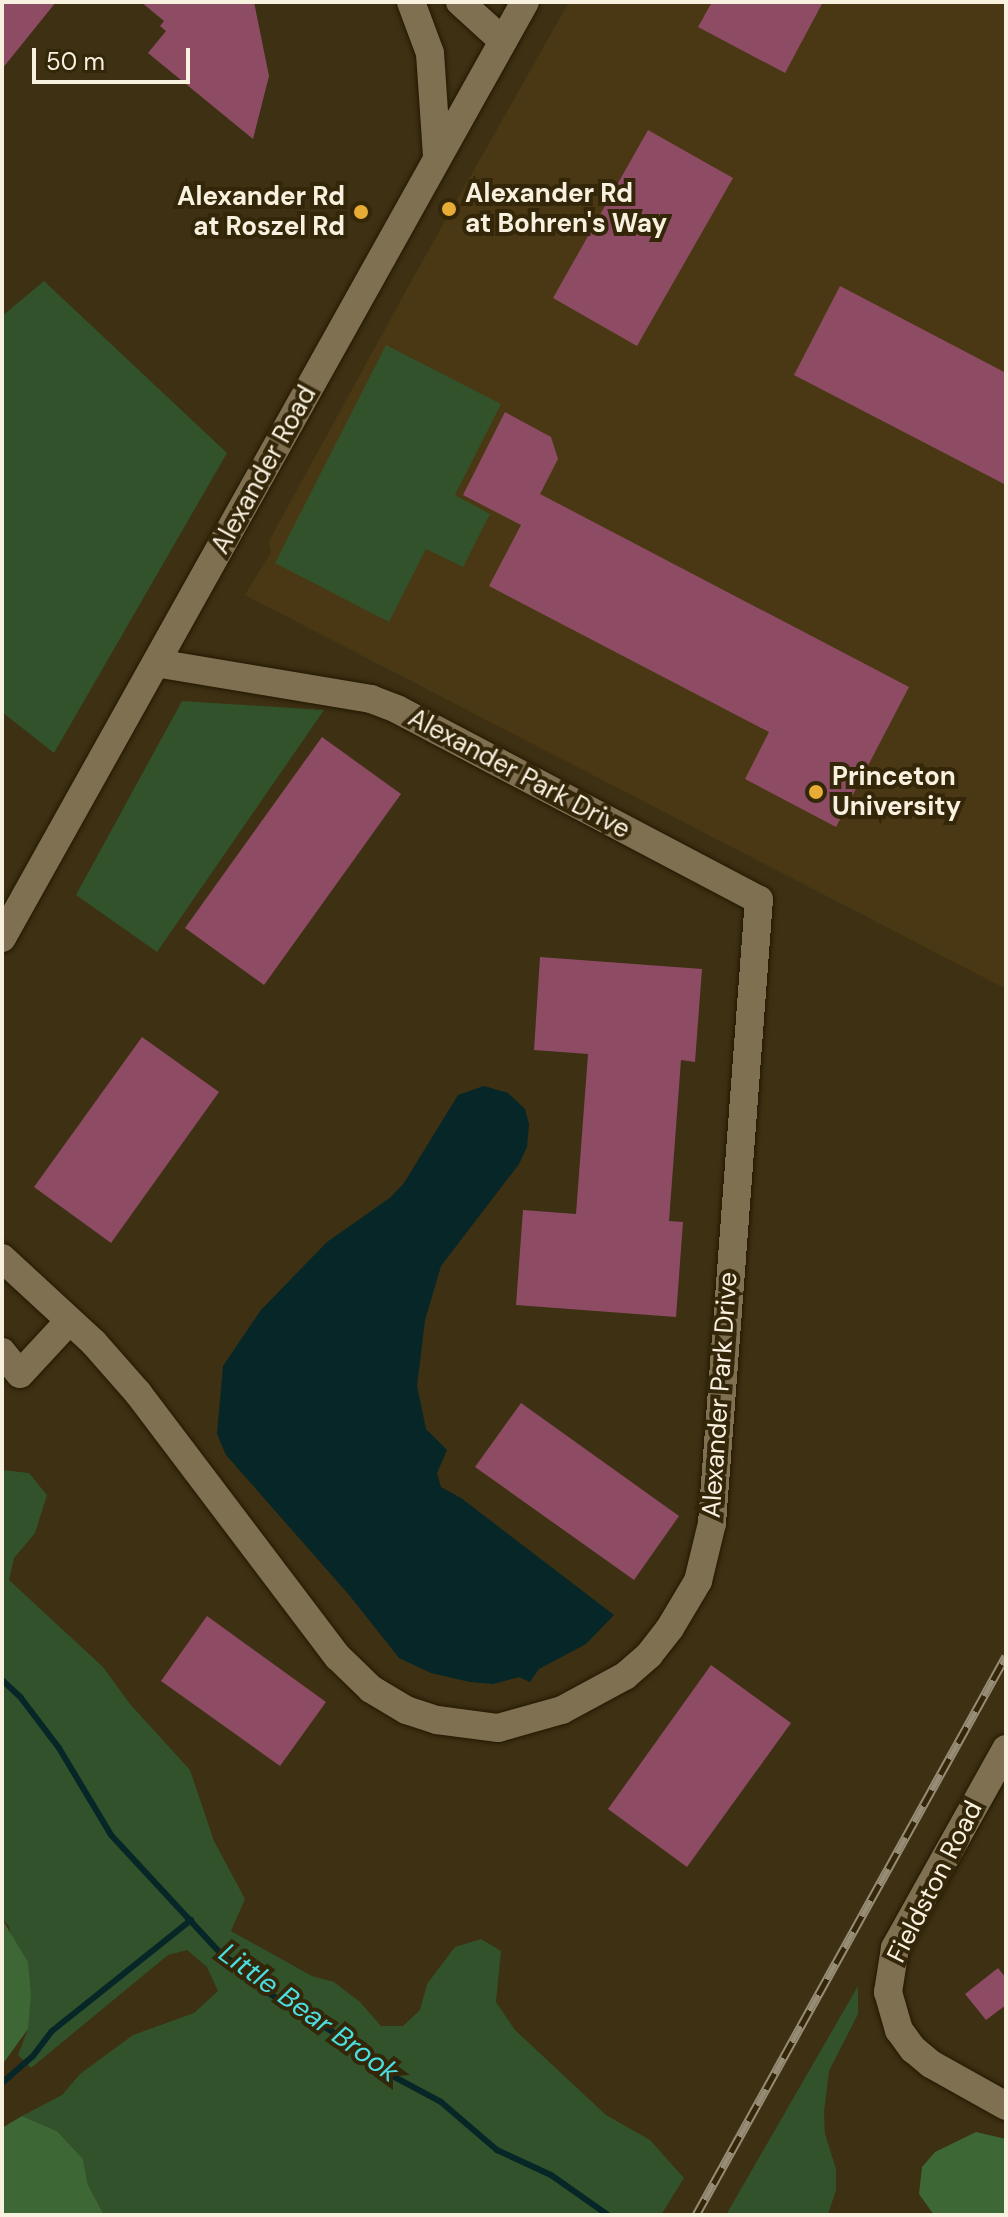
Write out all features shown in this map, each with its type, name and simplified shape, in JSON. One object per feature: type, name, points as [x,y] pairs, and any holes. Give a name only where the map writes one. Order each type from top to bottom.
[{"type":"street","points":[[411,2],[430,53],[437,157]]},
{"type":"street","points":[[460,2],[503,41]]},
{"type":"street","name":"Alexander Road","points":[[2,938],[525,2]]},
{"type":"street","name":"Alexander Park Drive","points":[[2,1258],[94,1343],[138,1393],[338,1657],[364,1683],[406,1710],[437,1720],[498,1728],[562,1710],[625,1676],[649,1655],[698,1581],[712,1523],[759,900],[397,709],[371,699],[157,663]]},
{"type":"street","points":[[2,1352],[20,1374],[69,1321]]},
{"type":"street","name":"Fieldston Road","points":[[1006,1749],[895,1948],[888,1992],[899,2030],[913,2049],[931,2064],[1006,2106]]},
{"type":"shaded area","points":[[569,2],[1006,2],[1006,989],[245,595],[271,552],[269,541]]},
{"type":"green space","points":[[44,281],[227,453],[54,753],[2,712],[2,316]]},
{"type":"green space","points":[[386,345],[501,404],[455,495],[490,514],[463,567],[426,549],[389,622],[275,563]]},
{"type":"green space","points":[[182,701],[324,710],[157,952],[76,895]]},
{"type":"green space","points":[[2,1470],[29,1473],[47,1495],[35,1533],[14,1558],[9,1580],[103,1667],[130,1704],[190,1770],[214,1841],[245,1899],[231,1931],[312,1976],[334,1982],[360,2002],[381,2026],[403,2026],[420,2010],[427,1984],[455,1947],[481,1939],[501,1951],[496,2002],[515,2030],[606,2115],[650,2140],[684,2178],[661,2215],[104,2215],[88,2185],[83,2159],[57,2131],[22,2116],[62,2095],[80,2074],[133,2035],[194,2013],[218,1991],[207,1967],[187,1950],[168,1955],[31,2068],[18,2055],[28,2029],[9,1926],[2,1919]]},
{"type":"green space","points":[[2,1919],[28,1962],[31,1995],[28,2029],[2,2065]]},
{"type":"green space","points":[[858,1986],[858,2014],[829,2071],[825,2134],[836,2169],[836,2190],[828,2215],[726,2215]]},
{"type":"green space","points":[[22,2116],[57,2131],[83,2159],[88,2185],[104,2215],[2,2215],[2,2128]]},
{"type":"green space","points":[[976,2132],[1006,2139],[1006,2215],[934,2215],[919,2194],[922,2167],[935,2152]]},
{"type":"water","points":[[484,1086],[508,1093],[525,1109],[529,1124],[527,1147],[519,1164],[441,1266],[425,1320],[417,1386],[426,1429],[447,1450],[437,1473],[441,1487],[461,1498],[614,1615],[586,1644],[539,1669],[530,1682],[519,1677],[493,1684],[431,1673],[399,1658],[350,1596],[226,1455],[217,1434],[223,1366],[261,1310],[327,1242],[391,1197],[404,1183],[458,1095]]},
{"type":"building","points":[[2,2],[56,2],[2,69]]},
{"type":"building","points":[[141,2],[254,2],[269,76],[253,139],[148,53],[166,31],[160,26],[164,21]]},
{"type":"building","points":[[712,2],[823,2],[785,73],[698,27]]},
{"type":"building","points":[[648,130],[733,178],[637,346],[553,298]]},
{"type":"building","points":[[840,286],[1006,373],[1006,485],[794,375]]},
{"type":"building","points":[[505,412],[551,437],[558,459],[540,494],[909,687],[836,827],[745,779],[769,732],[489,586],[521,525],[463,495]]},
{"type":"building","points":[[322,737],[401,794],[264,985],[185,928]]},
{"type":"building","points":[[540,957],[702,969],[695,1062],[681,1060],[669,1221],[683,1222],[676,1317],[516,1305],[523,1210],[576,1214],[588,1054],[534,1050]]},
{"type":"building","points":[[142,1037],[219,1092],[111,1243],[34,1187]]},
{"type":"building","points":[[521,1403],[679,1516],[634,1580],[475,1467]]},
{"type":"building","points":[[207,1616],[326,1702],[280,1766],[161,1681]]},
{"type":"building","points":[[711,1665],[791,1723],[687,1867],[608,1809]]},
{"type":"building","points":[[998,1968],[1006,1978],[1006,2005],[986,2020],[965,1994]]},
{"type":"waterway","name":"Little Bear Brook","points":[[2,1680],[21,1698],[59,1748],[111,1835],[222,1955],[248,1971],[270,1994],[341,2037],[374,2066],[441,2102],[497,2150],[551,2175],[608,2215]]},
{"type":"waterway","points":[[2,2083],[33,2056],[52,2031],[191,1920]]},
{"type":"railway","points":[[696,2215],[1006,1656]]},
{"type":"place","name":"Alexander Rd at Bohren's Way","points":[[449,209]]},
{"type":"place","name":"Alexander Rd at Roszel Rd","points":[[361,212]]},
{"type":"place","name":"Princeton University","points":[[816,792]]}]
